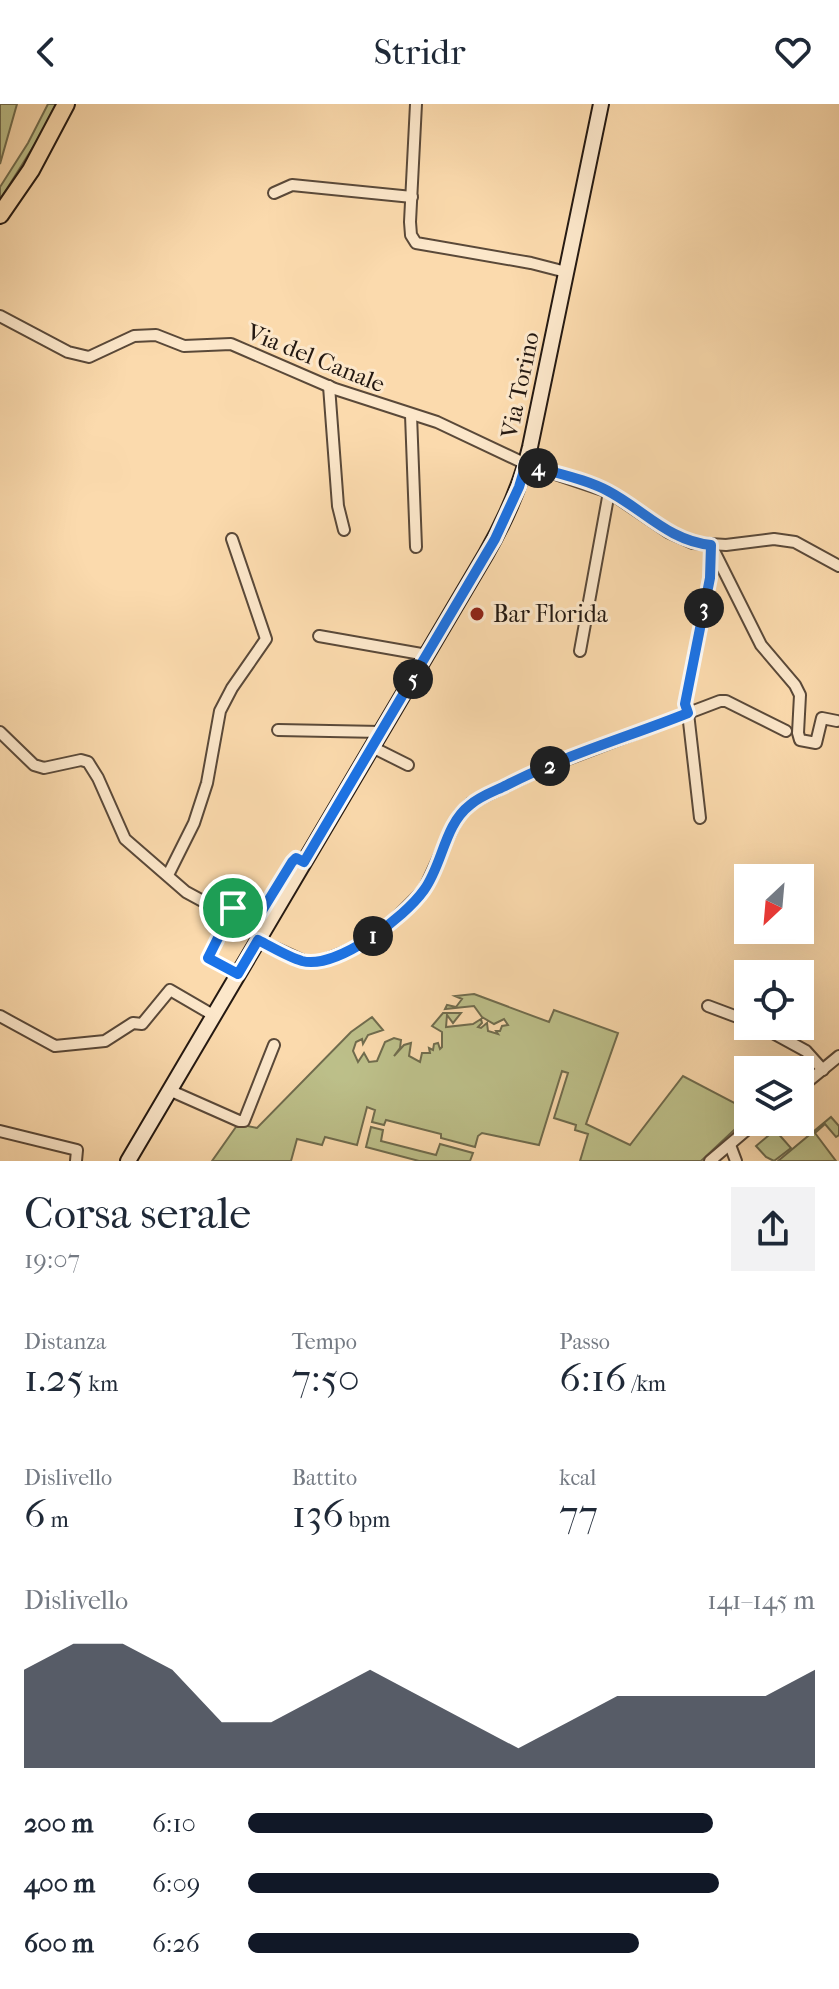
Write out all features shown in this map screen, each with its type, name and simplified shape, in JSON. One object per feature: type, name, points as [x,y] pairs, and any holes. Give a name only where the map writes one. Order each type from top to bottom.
[{"type":"main road","points":[[0,215],[31,170],[66,104]]},
{"type":"street","points":[[416,104],[411,235],[416,243],[566,272]]},
{"type":"street","name":"Via Torino","points":[[128,1161],[503,523],[526,464],[601,104]]},
{"type":"street","points":[[274,193],[292,185],[412,197]]},
{"type":"street","name":"Via del Canale","points":[[0,316],[68,352],[89,357],[134,336],[156,335],[184,346],[231,344],[329,386],[469,436],[526,464],[609,492],[668,532],[693,543],[711,545]]},
{"type":"street","points":[[329,386],[338,506],[344,530]]},
{"type":"street","points":[[411,415],[416,547]]},
{"type":"street","points":[[580,651],[609,492]]},
{"type":"street","points":[[168,875],[194,823],[207,783],[220,711],[266,639],[232,539]]},
{"type":"street","points":[[711,545],[774,539],[795,542],[839,566]]},
{"type":"street","points":[[700,818],[685,704],[710,578],[711,545]]},
{"type":"street","points":[[711,545],[761,645],[800,695],[798,737],[804,742],[816,743],[822,718],[837,721]]},
{"type":"street","points":[[319,636],[427,655]]},
{"type":"street","points":[[258,940],[304,961],[322,961],[362,945],[391,923],[424,890],[456,822],[471,803],[539,770],[720,701],[726,701],[786,731]]},
{"type":"street","points":[[278,730],[381,732]]},
{"type":"street","points":[[0,732],[34,765],[44,768],[81,760],[88,762],[125,839],[186,892],[210,905],[233,908],[254,917],[260,914],[292,862],[296,858],[304,862]]},
{"type":"street","points":[[372,747],[408,765]]},
{"type":"street","points":[[233,908],[208,958],[238,974]]},
{"type":"street","points":[[0,1016],[55,1046],[105,1041],[133,1023],[142,1024],[170,990],[213,1015]]},
{"type":"street","points":[[708,1006],[734,1016]]},
{"type":"street","points":[[786,1040],[806,1051],[823,1070]]},
{"type":"street","points":[[169,1090],[244,1121],[274,1045]]},
{"type":"street","points":[[814,1077],[839,1056]]},
{"type":"street","points":[[0,1131],[77,1150],[76,1161]]},
{"type":"street","points":[[710,1161],[737,1136]]},
{"type":"street","points":[[730,1145],[736,1161]]},
{"type":"green space","points":[[0,104],[17,104],[0,164]]},
{"type":"green space","points":[[48,104],[56,104],[0,200],[0,187]]},
{"type":"green space","points":[[474,994],[549,1022],[554,1010],[618,1033],[586,1124],[630,1145],[683,1076],[734,1103],[734,1130],[701,1161],[580,1161],[588,1134],[575,1130],[576,1125],[554,1118],[568,1073],[562,1071],[539,1145],[482,1133],[475,1147],[441,1138],[441,1134],[386,1120],[384,1125],[372,1122],[375,1110],[367,1107],[357,1145],[325,1137],[322,1145],[297,1139],[291,1161],[212,1161],[238,1124],[257,1128],[351,1032],[372,1017],[383,1030],[368,1035],[363,1044],[362,1039],[356,1042],[353,1051],[358,1062],[364,1053],[369,1062],[377,1061],[385,1042],[394,1038],[401,1040],[394,1056],[404,1045],[411,1043],[409,1056],[420,1062],[422,1053],[430,1053],[429,1048],[433,1050],[434,1044],[438,1043],[440,1049],[442,1047],[442,1032],[432,1026],[443,1013],[461,1013],[453,1023],[447,1015],[446,1027],[473,1024],[481,1019],[478,1027],[487,1023],[488,1031],[498,1034],[496,1031],[508,1025],[504,1019],[494,1024],[482,1017],[474,1006],[445,1009],[447,1005],[456,1007],[462,999],[455,996]]},
{"type":"green space","points":[[831,1117],[839,1126],[836,1137],[825,1124],[815,1133],[836,1161],[778,1161],[808,1136],[814,1136],[814,1131]]},
{"type":"green space","points":[[371,1127],[383,1130],[381,1141],[436,1155],[440,1144],[473,1153],[470,1161],[419,1161],[366,1147]]},
{"type":"green space","points":[[768,1136],[780,1136],[791,1148],[774,1161],[756,1146]]},
{"type":"place","name":"Bar Florida","points":[[477,614]]},
{"type":"route","points":[[526,464],[609,492],[668,532],[693,543],[711,545],[710,578],[685,704],[688,713],[539,770],[471,803],[460,814],[424,890],[391,923],[362,945],[322,961],[304,961],[258,940],[238,974],[208,958],[233,908],[254,917],[260,914],[292,862],[296,858],[304,862],[495,539],[526,464]]}]
